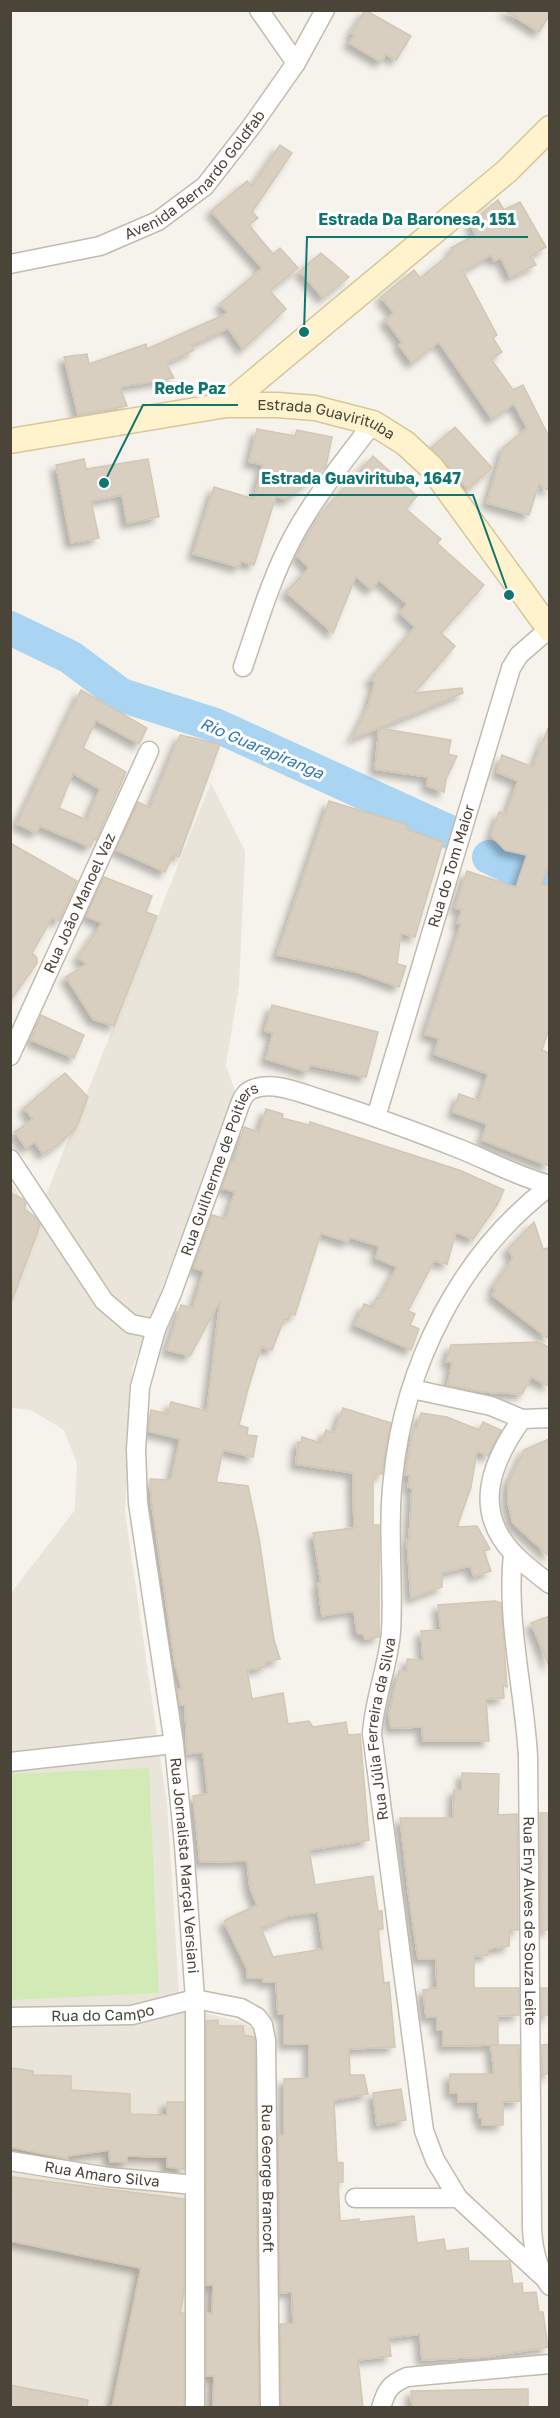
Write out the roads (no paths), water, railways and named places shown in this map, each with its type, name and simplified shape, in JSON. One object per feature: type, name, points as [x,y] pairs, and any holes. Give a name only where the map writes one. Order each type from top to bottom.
[{"type":"main road","points":[[226,405],[507,171],[549,128]]},
{"type":"main road","name":"Estrada Guavirituba","points":[[10,441],[226,405],[315,408],[373,423],[405,443],[432,468],[549,630]]},
{"type":"street","points":[[259,10],[296,63]]},
{"type":"street","name":"Avenida Bernardo Goldfab","points":[[10,264],[100,246],[158,220],[205,186],[251,127],[296,63],[325,10]]},
{"type":"street","points":[[243,667],[268,591],[292,538],[315,500],[373,423]]},
{"type":"street","name":"Rua do Tom Maior","points":[[376,1117],[511,668],[519,655],[549,630]]},
{"type":"street","name":"Rua João Manoel Vaz","points":[[10,1056],[149,751]]},
{"type":"street","name":"Rua Guilherme de Poitiers","points":[[156,1329],[172,1293],[244,1095],[253,1089],[266,1086],[293,1091],[376,1117],[463,1150],[502,1169],[549,1185]]},
{"type":"street","points":[[10,1159],[104,1300],[131,1324],[156,1329]]},
{"type":"street","name":"Rua Júlia Ferreira da Silva","points":[[546,2281],[458,2198],[435,2160],[424,2131],[372,1734],[374,1708],[390,1635],[390,1533],[393,1477],[412,1389],[433,1331],[458,1287],[508,1222],[549,1185]]},
{"type":"street","name":"Rua Jornalista Marçal Versiani","points":[[156,1329],[137,1402],[138,1503],[174,1744],[195,1999],[195,2408]]},
{"type":"street","points":[[412,1389],[491,1406],[522,1419],[549,1418]]},
{"type":"street","points":[[522,1419],[494,1466],[488,1489],[491,1512],[501,1538],[513,1553],[549,1584]]},
{"type":"street","name":"Rua Eny Alves de Souza Leite","points":[[513,1553],[510,1593],[525,1711],[528,1756],[532,2228],[533,2245],[546,2281]]},
{"type":"street","points":[[10,1762],[174,1744]]},
{"type":"street","name":"Rua do Campo","points":[[10,2017],[132,2015],[195,1999]]},
{"type":"street","name":"Rua George Brancoft","points":[[195,1999],[241,2008],[257,2017],[263,2025],[266,2040],[270,2408]]},
{"type":"street","name":"Rua Amaro Silva","points":[[10,2162],[108,2177],[195,2185]]},
{"type":"street","points":[[356,2198],[458,2198]]},
{"type":"street","points":[[381,2408],[386,2391],[393,2383],[407,2377],[549,2364]]},
{"type":"waterway","name":"Rio Guarapiranga","points":[[10,628],[70,657],[121,695],[215,725],[452,833]]},
{"type":"waterway","name":"Rio Guarapiranga","points":[[489,857],[550,886]]},
{"type":"place","name":"Estrada Da Baronesa, 151","points":[[304,332]]},
{"type":"place","name":"Rede Paz","points":[[104,483]]},
{"type":"place","name":"Estrada Guavirituba, 1647","points":[[509,595]]}]
